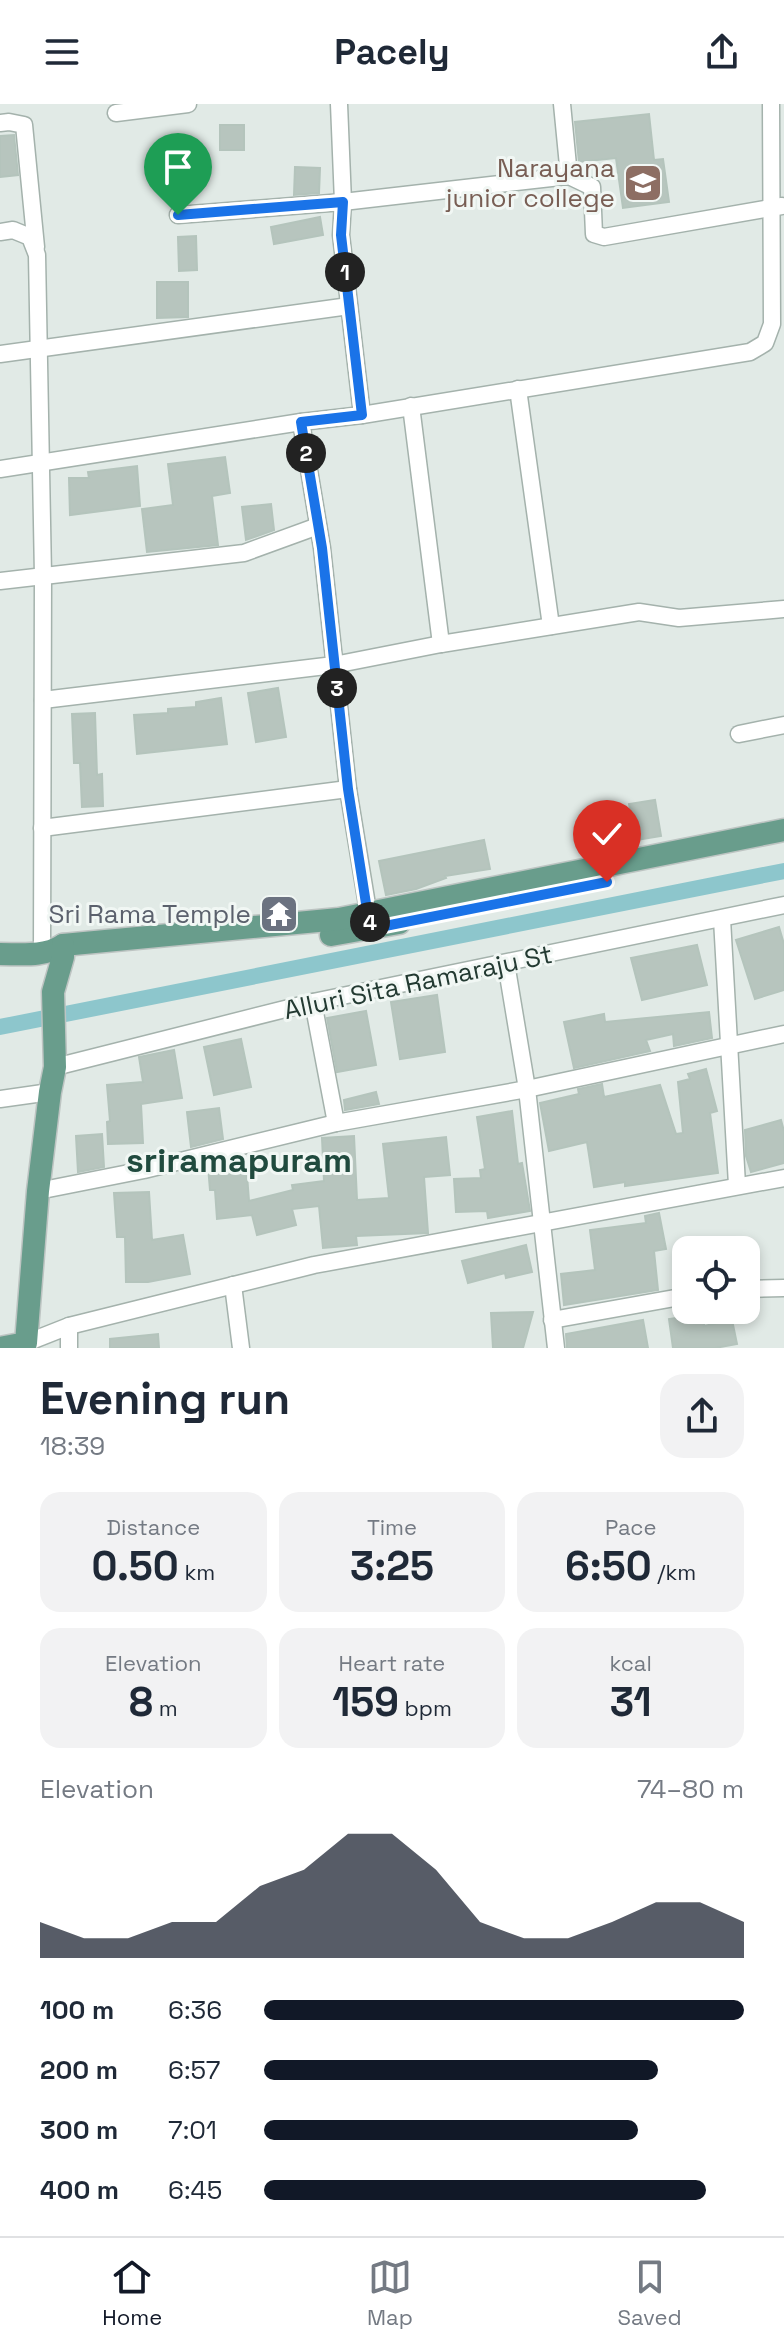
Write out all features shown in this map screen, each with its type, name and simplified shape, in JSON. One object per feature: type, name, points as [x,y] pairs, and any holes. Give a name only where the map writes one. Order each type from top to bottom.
[{"type":"main road","points":[[370,921],[784,830]]},
{"type":"main road","points":[[0,954],[55,952],[339,919],[370,921],[784,846]]},
{"type":"main road","points":[[13,1345],[38,1191],[55,1058],[55,952]]},
{"type":"street","points":[[116,113],[188,104]]},
{"type":"street","points":[[339,104],[343,202],[341,235],[362,415]]},
{"type":"street","points":[[562,104],[569,176]]},
{"type":"street","points":[[0,469],[362,415],[750,352],[765,343],[772,324],[779,207],[771,104]]},
{"type":"street","points":[[0,123],[24,125],[37,255],[43,576],[42,828],[55,952]]},
{"type":"street","points":[[178,215],[343,202],[569,176],[592,187],[592,227],[594,234],[604,237],[779,207]]},
{"type":"street","points":[[0,232],[13,230],[30,237],[37,255]]},
{"type":"street","points":[[0,354],[349,306]]},
{"type":"street","points":[[518,389],[551,626]]},
{"type":"street","points":[[411,406],[441,644]]},
{"type":"street","points":[[301,422],[318,526],[348,789],[370,921]]},
{"type":"street","points":[[0,581],[244,553],[318,526]]},
{"type":"street","points":[[43,700],[334,665],[639,612],[679,618],[784,609]]},
{"type":"street","points":[[739,734],[784,725]]},
{"type":"street","points":[[42,828],[348,789]]},
{"type":"street","name":"Alluri Sita Ramaraju St","points":[[55,1058],[784,905]]},
{"type":"street","points":[[722,919],[737,1185]]},
{"type":"street","points":[[506,963],[527,1089],[556,1348]]},
{"type":"street","points":[[313,1002],[336,1123]]},
{"type":"street","points":[[38,1191],[144,1170],[336,1123],[527,1089],[784,1034]]},
{"type":"street","points":[[0,1099],[50,1092]]},
{"type":"street","points":[[13,1345],[69,1326],[314,1265],[784,1178]]},
{"type":"street","points":[[233,1285],[241,1348]]},
{"type":"street","points":[[760,1289],[784,1288]]},
{"type":"street","points":[[552,1320],[672,1299]]},
{"type":"street","points":[[69,1326],[69,1348]]},
{"type":"building","points":[[649,114],[654,160],[663,159],[669,202],[623,208],[616,158],[579,162],[575,122]]},
{"type":"building","points":[[220,125],[244,125],[244,150],[220,150]]},
{"type":"building","points":[[14,135],[18,175],[0,177],[0,136]]},
{"type":"building","points":[[295,167],[320,168],[319,193],[294,195]]},
{"type":"building","points":[[320,217],[323,235],[274,244],[271,227]]},
{"type":"building","points":[[196,236],[197,270],[179,271],[178,237]]},
{"type":"building","points":[[157,282],[188,282],[188,317],[157,318]]},
{"type":"building","points":[[225,457],[230,493],[212,496],[218,545],[147,552],[142,509],[173,505],[168,464]]},
{"type":"building","points":[[137,466],[140,506],[70,515],[69,478],[89,478],[88,472]]},
{"type":"building","points":[[271,504],[274,530],[246,540],[242,507]]},
{"type":"building","points":[[278,688],[286,737],[256,742],[248,693]]},
{"type":"building","points":[[221,698],[227,744],[137,754],[134,715],[168,713],[168,709],[196,707],[196,702]]},
{"type":"building","points":[[95,713],[97,775],[102,774],[103,806],[82,807],[80,763],[74,763],[72,714]]},
{"type":"building","points":[[655,800],[661,836],[636,840],[629,804]]},
{"type":"building","points":[[484,840],[490,869],[445,876],[416,889],[386,895],[379,861]]},
{"type":"building","points":[[779,927],[784,944],[784,990],[755,999],[736,940]]},
{"type":"building","points":[[697,945],[707,985],[642,1000],[631,958]]},
{"type":"building","points":[[437,995],[445,1052],[400,1059],[391,1002]]},
{"type":"building","points":[[366,1011],[376,1065],[337,1072],[327,1018]]},
{"type":"building","points":[[709,1012],[712,1038],[674,1046],[673,1034],[646,1040],[650,1051],[574,1068],[564,1022],[604,1014],[605,1022]]},
{"type":"building","points":[[241,1039],[251,1087],[214,1095],[204,1047]]},
{"type":"building","points":[[174,1050],[182,1098],[141,1104],[143,1143],[108,1144],[107,1085],[143,1082],[139,1057]]},
{"type":"building","points":[[706,1069],[717,1111],[710,1113],[718,1173],[625,1186],[625,1182],[594,1187],[587,1142],[549,1151],[540,1103],[579,1094],[578,1089],[602,1084],[604,1097],[660,1085],[676,1134],[683,1133],[678,1082],[690,1079],[688,1074]]},
{"type":"building","points":[[376,1092],[379,1104],[345,1110],[344,1100]]},
{"type":"building","points":[[219,1108],[223,1139],[191,1147],[187,1112]]},
{"type":"building","points":[[512,1111],[518,1164],[522,1163],[530,1211],[488,1218],[487,1211],[456,1212],[454,1179],[481,1178],[480,1170],[485,1169],[477,1117]]},
{"type":"building","points":[[781,1120],[784,1163],[751,1172],[746,1156],[745,1130]]},
{"type":"building","points":[[102,1134],[104,1167],[78,1172],[76,1136]]},
{"type":"building","points":[[354,1136],[357,1200],[389,1198],[383,1144],[446,1137],[450,1175],[424,1177],[428,1233],[356,1236],[357,1245],[323,1248],[319,1206],[292,1209],[296,1225],[257,1235],[252,1215],[217,1219],[215,1190],[210,1190],[208,1166],[225,1161],[246,1162],[249,1201],[293,1190],[292,1185],[324,1181],[322,1138]]},
{"type":"building","points":[[149,1192],[152,1240],[183,1235],[190,1274],[148,1282],[126,1282],[125,1237],[117,1237],[114,1193]]},
{"type":"building","points":[[659,1213],[666,1249],[654,1251],[658,1290],[564,1305],[561,1274],[595,1270],[590,1230],[646,1223],[645,1216]]},
{"type":"building","points":[[526,1245],[532,1272],[506,1278],[505,1273],[468,1283],[462,1261]]},
{"type":"building","points":[[533,1312],[523,1348],[493,1348],[491,1313]]},
{"type":"building","points":[[669,1319],[672,1319],[672,1324],[733,1324],[737,1344],[715,1348],[673,1348]]},
{"type":"building","points":[[643,1320],[648,1348],[567,1348],[566,1334]]},
{"type":"building","points":[[158,1334],[159,1348],[110,1348],[110,1339]]},
{"type":"waterway","points":[[0,1027],[784,871]]},
{"type":"place","name":"Narayana junior college","points":[[643,183]]},
{"type":"place","name":"Sri Rama Temple","points":[[279,914]]},
{"type":"district","name":"sriramapuram","points":[[239,1160]]},
{"type":"route","points":[[178,215],[343,202],[341,235],[362,415],[301,422],[322,548],[348,789],[370,929],[607,882]]}]
